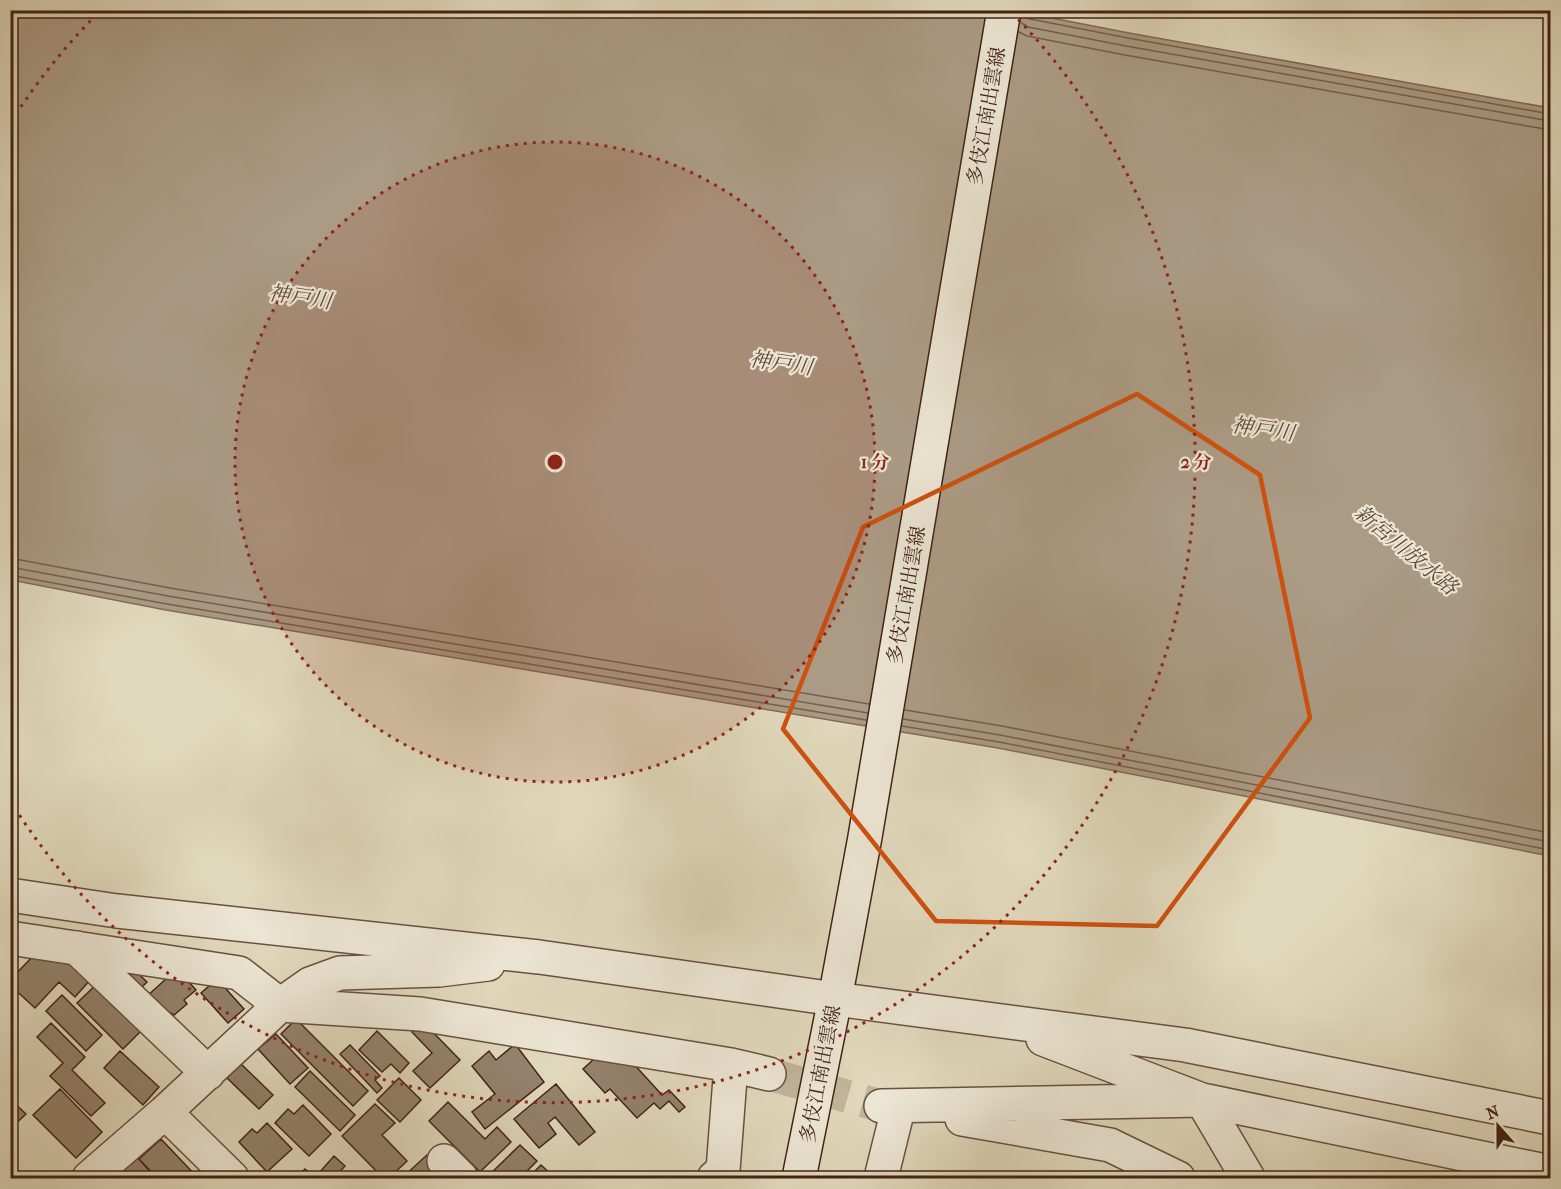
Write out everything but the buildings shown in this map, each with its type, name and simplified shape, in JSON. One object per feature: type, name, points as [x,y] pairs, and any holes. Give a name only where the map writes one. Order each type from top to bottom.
[{"type":"street","name":"多伎江南出雲線","points":[[799,1179],[867,825],[1004,10]]},
{"type":"street","points":[[10,895],[117,910],[539,957],[1185,1045],[1551,1118]]},
{"type":"street","points":[[10,938],[239,973],[280,1005],[420,1014],[731,1065],[769,1074]]},
{"type":"street","points":[[77,948],[208,1073]]},
{"type":"street","points":[[89,1179],[280,1005],[310,984],[340,973],[439,970],[539,957]]},
{"type":"street","points":[[992,1020],[1202,1100],[1551,1172]]},
{"type":"street","points":[[720,1176],[731,1065]]},
{"type":"street","points":[[1178,1179],[1110,1145],[881,1106],[1202,1100]]},
{"type":"street","points":[[1202,1100],[1248,1179]]},
{"type":"street","points":[[881,1179],[898,1109]]},
{"type":"street","points":[[165,1112],[232,1179]]},
{"type":"highlighted area","points":[[1137,394],[1260,475],[1310,718],[1157,926],[936,921],[783,729],[863,527]]},
{"type":"water","points":[[10,11],[1016,11],[1550,108],[1550,856],[998,748],[166,610],[11,580]]},
{"type":"tunnel","points":[[769,1074],[881,1106]]},
{"type":"water label","name":"神戸川","points":[[300,297]]},
{"type":"water label","name":"神戸川","points":[[781,363]]},
{"type":"water label","name":"神戸川","points":[[1263,429]]},
{"type":"water label","name":"新宮川放水路","points":[[1406,550]]}]
